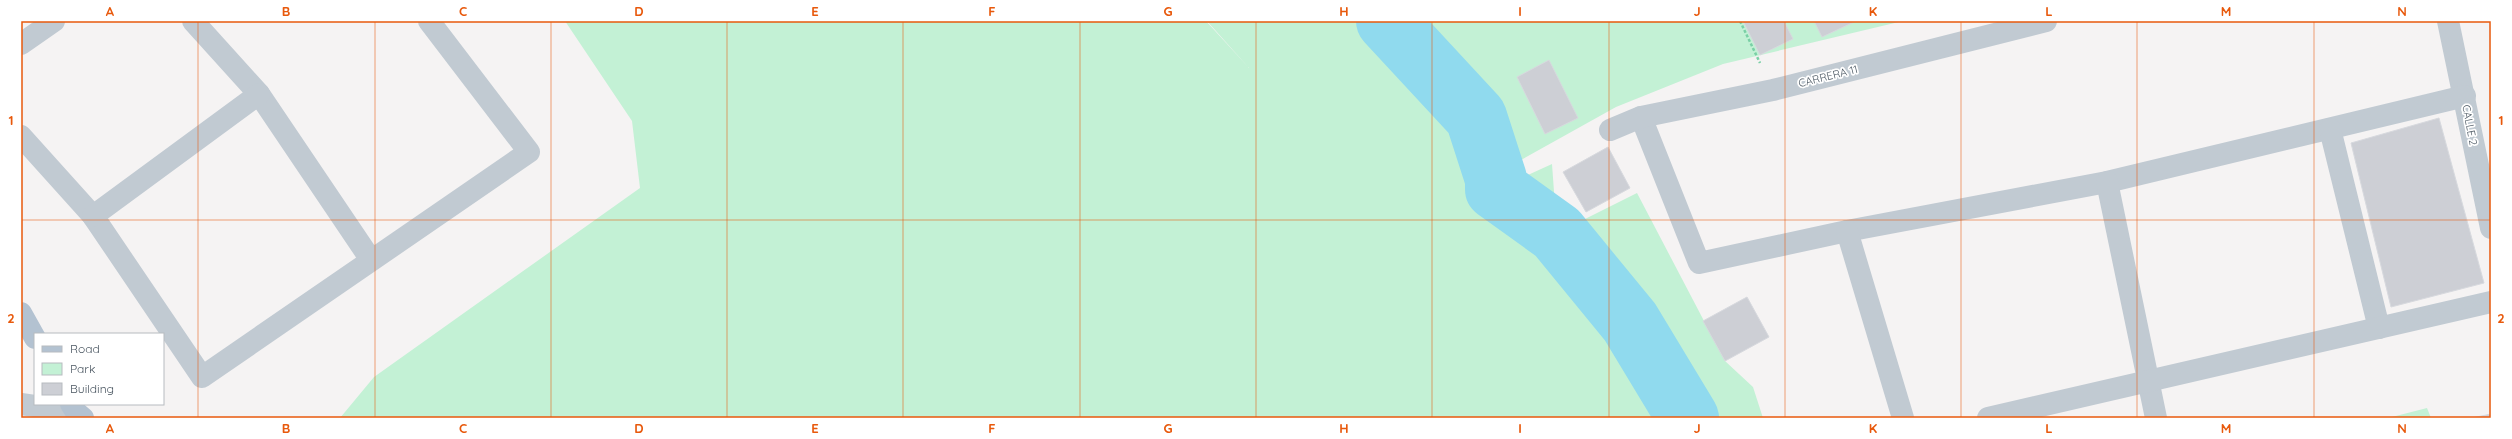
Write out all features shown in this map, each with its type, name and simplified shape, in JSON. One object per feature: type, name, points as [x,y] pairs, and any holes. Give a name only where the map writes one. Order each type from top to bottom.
[{"type":"main road","points":[[21,313],[34,336]]},
{"type":"street","points":[[21,44],[54,21]]},
{"type":"street","points":[[193,21],[259,94],[371,260]]},
{"type":"street","points":[[21,136],[93,216],[202,377],[530,152],[429,21]]},
{"type":"street","name":"CARRERA 11","points":[[1610,130],[1641,117],[1773,90],[2046,21]]},
{"type":"street","name":"CALLE 2","points":[[2448,21],[2465,96],[2491,228]]},
{"type":"street","points":[[93,216],[259,94]]},
{"type":"street","points":[[1641,117],[1699,264],[1847,231],[2107,182],[2465,96]]},
{"type":"street","points":[[2330,129],[2379,328]]},
{"type":"street","points":[[2107,182],[2156,418]]},
{"type":"street","points":[[1847,231],[1903,418]]},
{"type":"street","points":[[1988,418],[2491,302]]},
{"type":"street","points":[[21,404],[77,411]]},
{"type":"path","points":[[1740,21],[1773,90]]},
{"type":"green space","points":[[565,21],[1206,21],[1249,68],[1207,21],[1903,21],[1723,64],[1616,107],[1512,165],[1521,178],[1552,164],[1557,233],[1637,193],[1725,361],[1753,387],[1763,418],[340,418],[374,377],[640,188],[632,121]]},
{"type":"green space","points":[[2427,408],[2431,418],[2388,418]]},
{"type":"building","points":[[1743,21],[1784,21],[1793,39],[1760,55]]},
{"type":"building","points":[[1814,21],[1854,21],[1854,22],[1822,37]]},
{"type":"building","points":[[1549,60],[1578,118],[1545,134],[1517,77]]},
{"type":"building","points":[[2439,118],[2484,283],[2391,307],[2351,143]]},
{"type":"building","points":[[1608,147],[1630,188],[1586,212],[1563,172]]},
{"type":"building","points":[[1747,297],[1769,337],[1725,361],[1703,321]]},
{"type":"building","points":[[2491,414],[2491,418],[2472,418]]},
{"type":"waterway","points":[[1387,21],[1476,117],[1496,179],[1496,189],[1557,233],[1630,322],[1688,418]]}]
